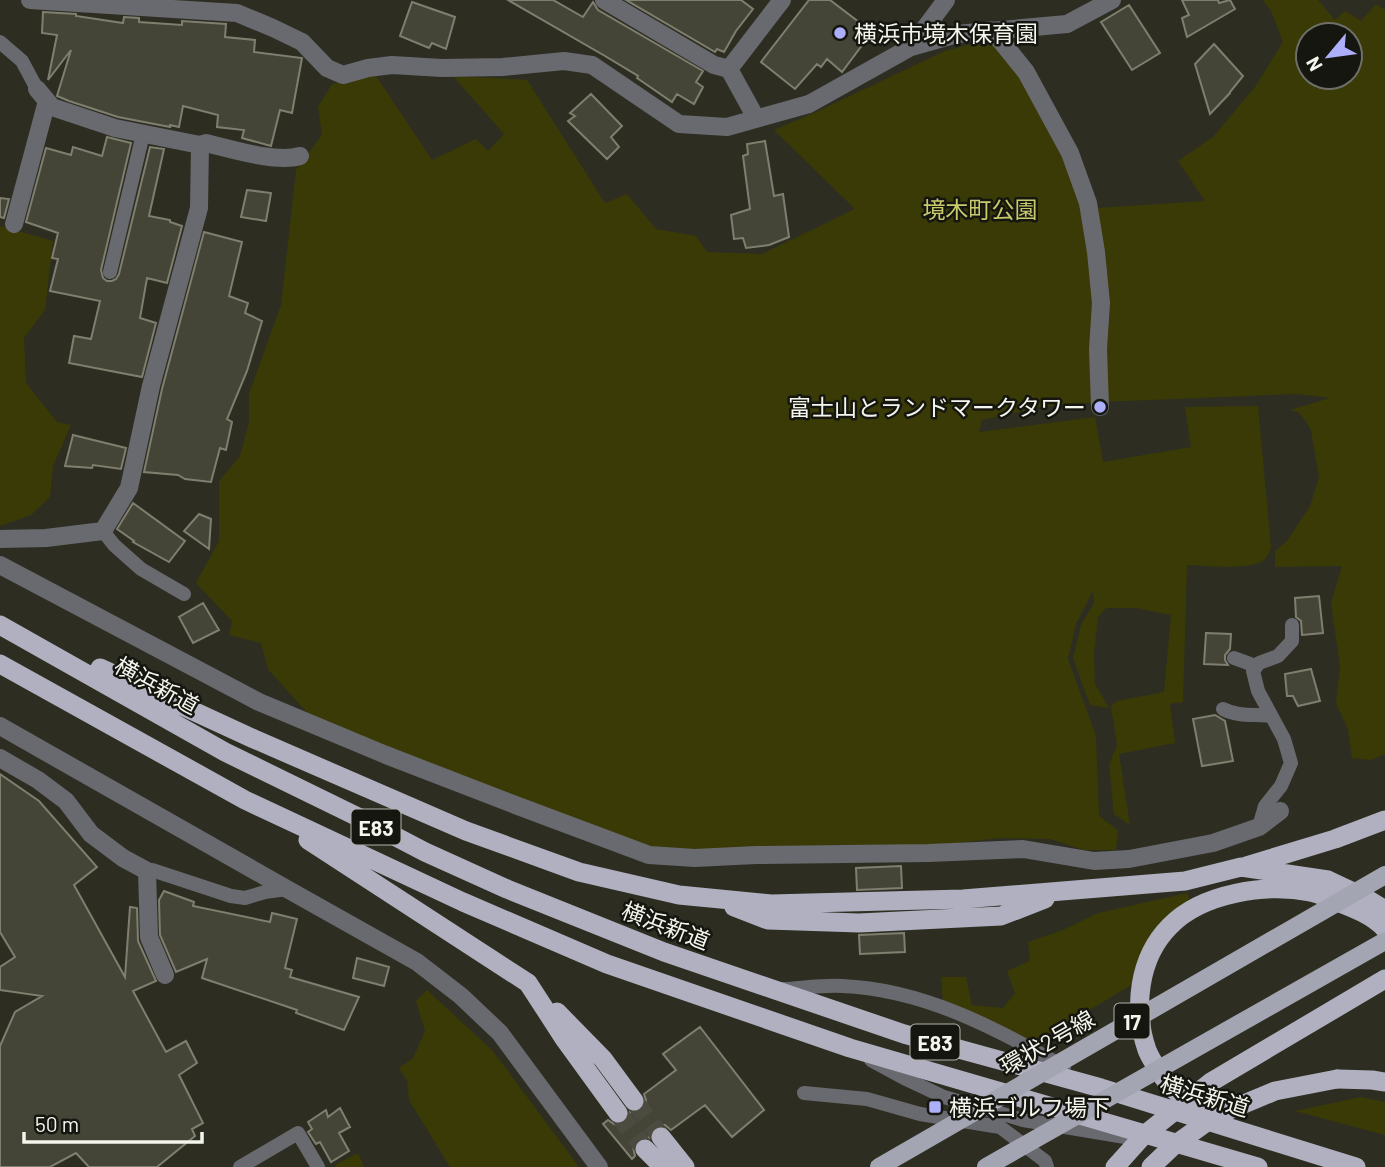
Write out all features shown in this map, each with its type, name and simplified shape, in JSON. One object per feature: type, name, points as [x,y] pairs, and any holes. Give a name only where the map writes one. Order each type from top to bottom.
[{"type":"highway","points":[[0,624],[466,831],[579,872],[679,895],[771,904],[963,899],[1185,881],[1335,839],[1385,820]]},
{"type":"highway","name":"横浜新道","points":[[0,624],[225,752],[425,852],[507,889],[663,952],[904,1034],[1101,1088],[1356,1167]]},
{"type":"highway","name":"E83","points":[[0,664],[245,800],[463,902],[607,964],[850,1048],[1258,1167]]},
{"type":"highway","points":[[245,800],[528,983],[603,1059],[626,1107]]},
{"type":"highway","points":[[1241,867],[1328,880],[1385,910]]},
{"type":"highway","points":[[1248,1133],[1171,1089],[1148,1052],[1141,1024],[1139,994],[1143,973],[1155,944],[1171,925],[1199,905],[1238,893],[1279,888],[1312,892],[1377,920],[1385,929]]},
{"type":"highway","points":[[1115,1167],[1143,1136],[1211,1082],[1385,979]]},
{"type":"highway","points":[[1151,1167],[1171,1147],[1215,1116],[1275,1091],[1337,1079],[1385,1082]]},
{"type":"highway","points":[[661,1137],[685,1167]]},
{"type":"highway","points":[[645,1149],[663,1167]]},
{"type":"main road","name":"環状2号線","points":[[879,1167],[1385,874]]},
{"type":"main road","name":"17","points":[[986,1167],[1385,941]]},
{"type":"street","points":[[30,0],[237,13],[302,42],[327,68],[343,75],[392,65],[503,67],[564,61],[592,65],[679,124],[727,127],[809,104],[911,47],[957,34],[1068,24],[1112,0]]},
{"type":"street","points":[[604,0],[714,65],[729,69],[756,118]]},
{"type":"street","points":[[911,47],[946,0]]},
{"type":"street","points":[[729,69],[781,1]]},
{"type":"street","points":[[989,30],[1026,72],[1070,153],[1088,203],[1101,303],[1098,349],[1100,407]]},
{"type":"street","points":[[42,95],[52,107],[115,128],[200,145],[206,143],[273,158],[291,159],[300,156]]},
{"type":"street","points":[[14,224],[42,95]]},
{"type":"street","points":[[0,539],[46,538],[103,531],[129,488],[151,386],[199,208],[200,145]]},
{"type":"street","points":[[0,565],[260,702],[386,755],[649,855],[695,858],[1023,849],[1094,861],[1129,859],[1213,843],[1259,827],[1280,811]]},
{"type":"street","points":[[0,726],[417,962],[461,996],[499,1033],[599,1167]]},
{"type":"street","points":[[0,758],[38,780],[66,801],[91,834],[123,858],[147,871],[149,937],[165,975]]},
{"type":"lane","points":[[0,42],[22,61],[42,95]]},
{"type":"lane","points":[[110,272],[143,134]]},
{"type":"lane","points":[[103,531],[114,545],[141,569],[184,594]]},
{"type":"lane","points":[[1259,827],[1265,806],[1281,786],[1291,763],[1284,738],[1258,691],[1253,671],[1259,663],[1278,656],[1292,641],[1292,625]]},
{"type":"lane","points":[[1234,658],[1256,666]]},
{"type":"lane","points":[[1223,709],[1240,714],[1271,716]]},
{"type":"lane","points":[[147,871],[152,870],[231,896],[245,898],[287,889]]},
{"type":"lane","points":[[771,989],[842,986],[899,993],[947,1008],[1034,1050],[1101,1088]]},
{"type":"lane","points":[[804,1093],[867,1099],[920,1114],[1000,1127],[1045,1161],[1047,1167]]},
{"type":"lane","points":[[240,1167],[298,1133],[318,1167]]},
{"type":"green space","name":"境木町公園","points":[[1263,0],[1318,0],[1335,20],[1345,11],[1361,21],[1376,4],[1385,10],[1385,754],[1371,760],[1352,758],[1348,729],[1336,703],[1340,667],[1331,603],[1342,566],[1275,567],[1275,551],[1287,541],[1310,506],[1319,477],[1311,430],[1298,412],[1290,410],[1330,398],[1295,394],[1099,402],[1041,407],[982,420],[979,432],[1095,417],[1103,462],[1191,447],[1185,407],[1258,406],[1271,547],[1266,558],[1251,565],[1187,565],[1183,702],[1170,704],[1175,743],[1119,754],[1130,825],[1114,814],[1109,765],[1117,745],[1111,706],[1117,701],[1164,692],[1171,615],[1136,608],[1106,608],[1098,617],[1094,653],[1095,684],[1109,708],[1090,705],[1073,658],[1081,625],[1094,603],[1093,591],[1076,624],[1068,659],[1096,736],[1099,816],[1118,830],[1116,850],[1084,850],[1050,839],[1000,838],[685,866],[312,718],[268,669],[261,643],[229,635],[232,621],[196,583],[219,541],[219,481],[240,456],[249,422],[249,394],[281,305],[296,170],[322,135],[318,107],[332,84],[376,76],[432,160],[476,139],[488,151],[504,134],[453,76],[527,80],[605,203],[627,194],[656,229],[696,236],[707,252],[762,254],[855,209],[774,130],[945,51],[1008,35],[1008,40],[1096,208],[1205,201],[1178,161],[1213,137],[1255,87],[1283,42],[1271,11]]},
{"type":"green space","points":[[0,226],[53,241],[45,310],[24,338],[26,383],[57,422],[71,425],[53,466],[50,497],[31,515],[0,526]]},
{"type":"green space","points":[[1187,893],[1191,902],[1138,981],[1034,1043],[943,1002],[941,977],[966,977],[972,1005],[1003,1008],[1015,993],[1007,971],[1030,961],[1028,942],[1063,930],[1098,913]]},
{"type":"green space","points":[[427,990],[493,1051],[579,1167],[450,1167],[409,1100],[407,1080],[399,1068],[413,1058],[425,1031],[416,1001]]},
{"type":"green space","points":[[1361,1097],[1385,1102],[1385,1135],[1295,1111]]},
{"type":"green space","points":[[358,1153],[364,1167],[336,1167],[335,1165]]},
{"type":"building","points":[[508,0],[553,0],[583,17],[593,2],[598,10],[703,71],[696,82],[703,87],[694,104],[677,94],[672,102],[637,78],[638,76]]},
{"type":"building","points":[[626,0],[741,0],[753,9],[724,52],[717,49],[715,52]]},
{"type":"building","points":[[809,0],[830,0],[872,32],[842,72],[827,59],[821,67],[817,64],[795,89],[761,62]]},
{"type":"building","points":[[1182,0],[1218,0],[1219,3],[1230,0],[1235,9],[1187,37],[1182,18],[1189,15]]},
{"type":"building","points":[[412,2],[455,17],[446,49],[432,43],[429,48],[400,36]]},
{"type":"building","points":[[1129,5],[1160,53],[1132,70],[1101,22]]},
{"type":"building","points":[[43,12],[76,14],[123,23],[124,17],[139,18],[139,22],[182,25],[182,21],[226,24],[225,37],[255,40],[254,52],[302,58],[292,113],[280,110],[271,146],[242,138],[244,130],[217,127],[218,115],[183,106],[179,127],[170,127],[118,117],[69,101],[57,96],[71,50],[48,80],[57,35],[42,33]]},
{"type":"building","points":[[1214,44],[1243,76],[1210,114],[1195,64]]},
{"type":"building","points":[[591,94],[622,126],[611,137],[619,147],[607,159],[568,121],[575,116],[570,113]]},
{"type":"building","points":[[107,137],[131,143],[101,270],[103,278],[112,281],[119,274],[150,147],[164,149],[149,216],[170,220],[182,226],[167,283],[147,278],[140,318],[156,323],[142,377],[69,363],[74,336],[91,339],[100,301],[50,291],[58,259],[52,258],[58,233],[26,222],[46,148],[71,155],[73,147],[102,156]]},
{"type":"building","points":[[765,141],[774,196],[783,194],[789,237],[769,245],[746,248],[743,238],[734,239],[731,215],[750,209],[743,156],[748,154],[747,144]]},
{"type":"building","points":[[247,190],[271,193],[266,221],[241,217]]},
{"type":"building","points":[[0,198],[9,199],[4,218],[0,217]]},
{"type":"building","points":[[204,232],[242,242],[229,296],[248,303],[245,313],[262,321],[247,371],[227,419],[232,422],[226,450],[220,448],[211,482],[144,472],[162,389]]},
{"type":"building","points":[[73,435],[126,448],[121,469],[93,465],[92,468],[65,466]]},
{"type":"building","points":[[133,503],[185,541],[169,562],[133,542],[117,529]]},
{"type":"building","points":[[199,514],[211,519],[209,549],[184,531]]},
{"type":"building","points":[[1319,596],[1323,633],[1302,635],[1301,621],[1296,617],[1295,598]]},
{"type":"building","points":[[203,603],[219,630],[193,643],[179,617]]},
{"type":"building","points":[[1206,633],[1231,634],[1230,649],[1225,655],[1228,665],[1204,664]]},
{"type":"building","points":[[1311,669],[1320,701],[1298,706],[1293,696],[1287,696],[1285,674]]},
{"type":"building","points":[[1215,715],[1225,721],[1233,761],[1202,766],[1193,719]]},
{"type":"building","points":[[0,774],[39,801],[97,867],[74,885],[125,977],[130,907],[137,908],[138,941],[156,981],[133,991],[166,1052],[186,1041],[197,1063],[179,1075],[203,1123],[192,1129],[195,1136],[157,1167],[89,1167],[76,1153],[50,1167],[0,1167],[0,1046],[15,1012],[42,996],[0,990],[0,967],[15,957],[0,932]]},
{"type":"building","points":[[901,866],[902,888],[857,890],[856,868]]},
{"type":"building","points":[[164,891],[194,902],[193,906],[270,922],[272,913],[297,919],[285,968],[292,970],[290,977],[359,997],[344,1030],[296,1013],[297,1010],[202,978],[207,959],[176,972],[160,935],[159,900]]},
{"type":"building","points":[[904,933],[905,952],[860,954],[859,935]]},
{"type":"building","points":[[357,958],[389,967],[384,986],[353,978]]},
{"type":"building","points":[[700,1027],[764,1110],[732,1137],[705,1105],[671,1130],[665,1125],[654,1127],[649,1138],[643,1137],[636,1141],[633,1147],[635,1156],[632,1159],[603,1124],[608,1120],[620,1125],[626,1122],[630,1112],[642,1110],[646,1100],[644,1094],[676,1070],[663,1054]]},
{"type":"building","points":[[340,1108],[350,1127],[339,1133],[349,1151],[331,1162],[320,1142],[316,1144],[308,1132],[312,1129],[308,1122],[326,1110],[328,1117]]},
{"type":"tunnel","points":[[634,1101],[661,1137]]},
{"type":"tunnel","points":[[618,1113],[645,1149]]},
{"type":"place","name":"横浜市境木保育園","points":[[840,33]]},
{"type":"place","name":"富士山とランドマークタワー","points":[[1100,407]]},
{"type":"place","name":"横浜ゴルフ場下","points":[[935,1107]]}]
